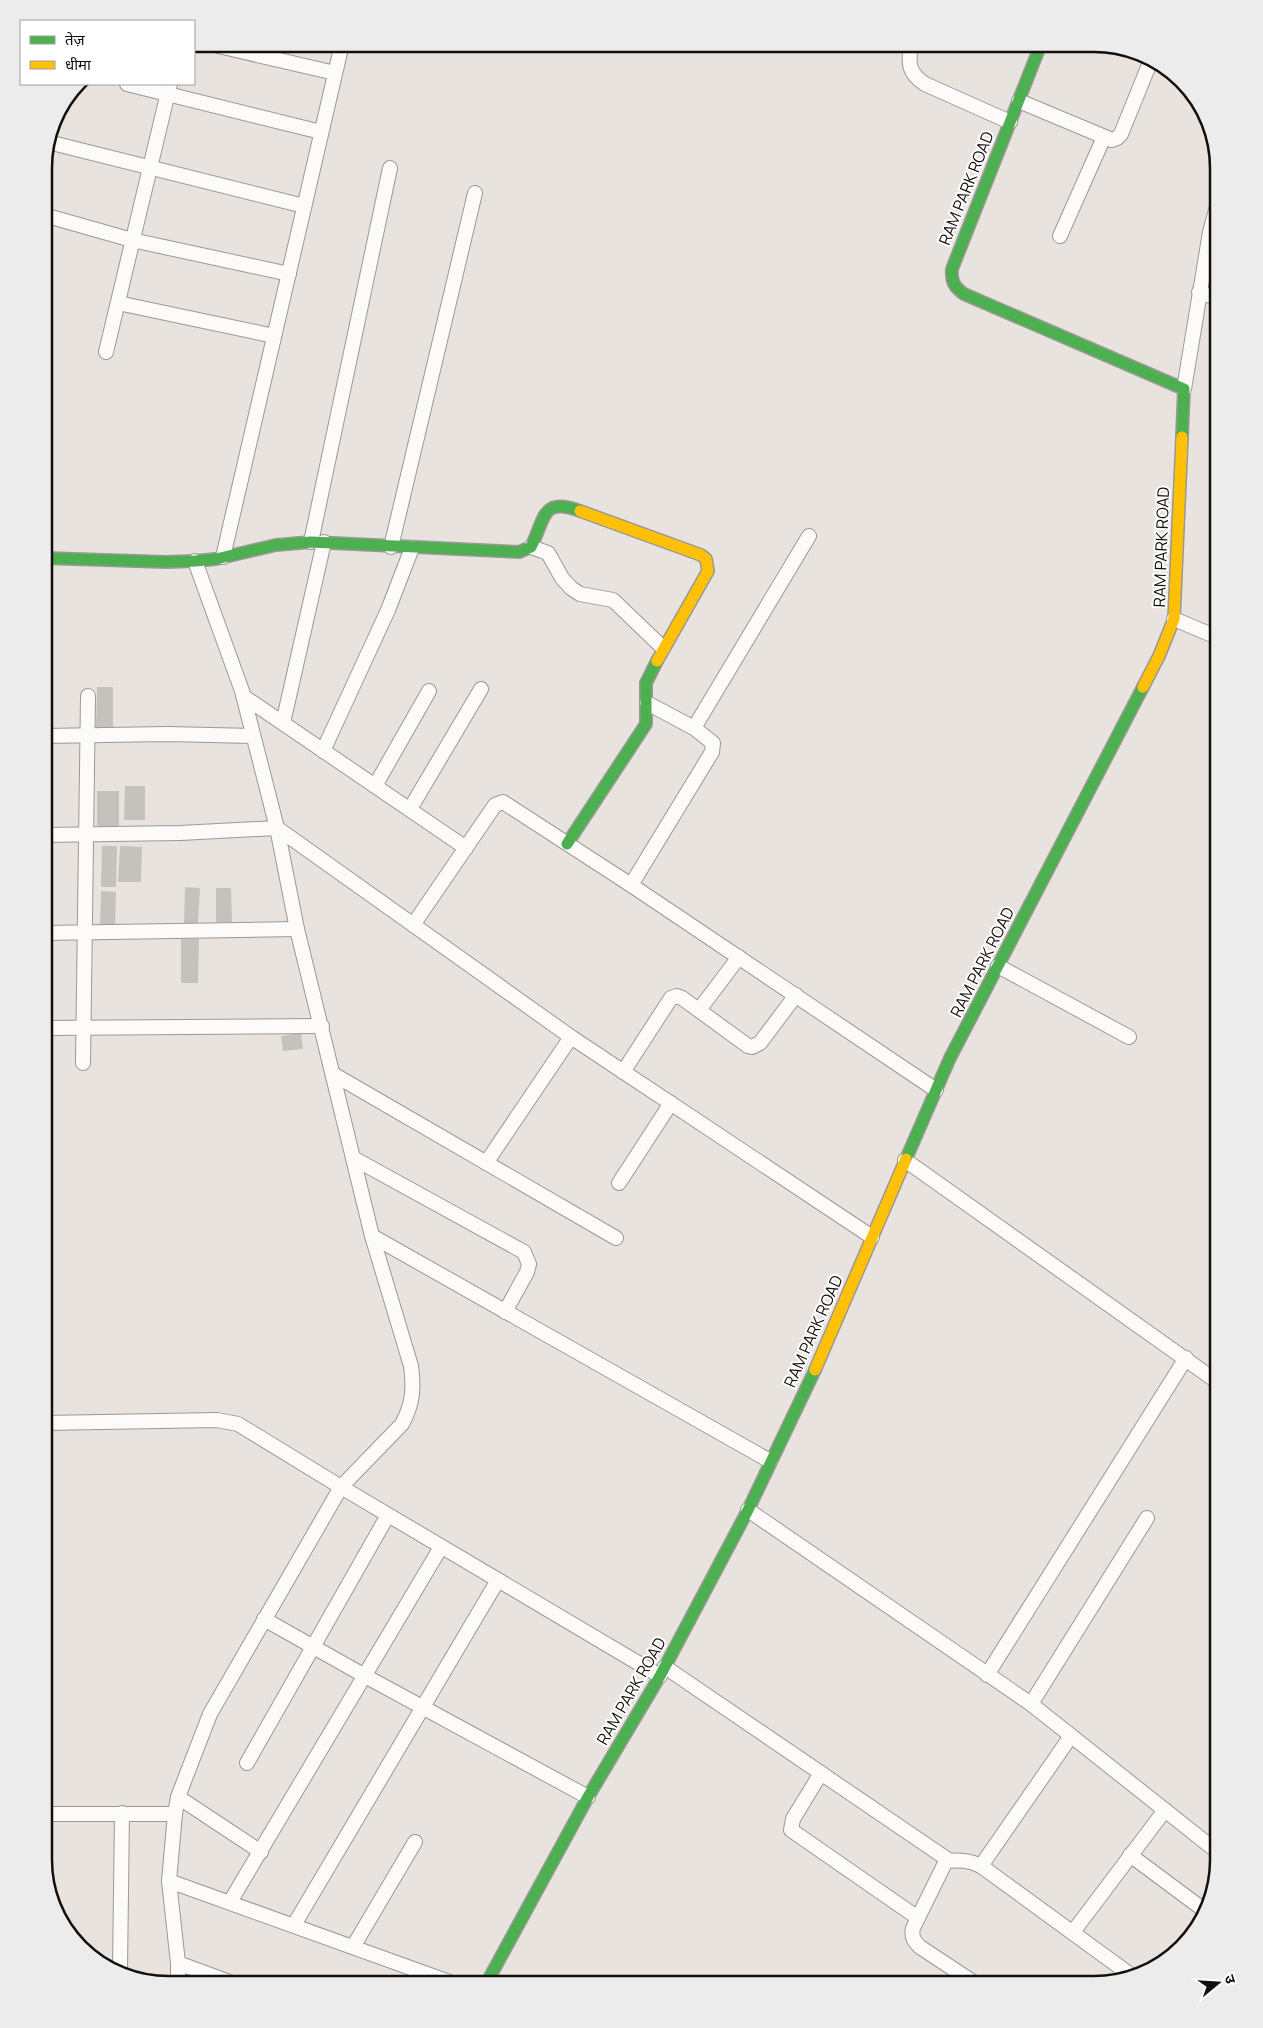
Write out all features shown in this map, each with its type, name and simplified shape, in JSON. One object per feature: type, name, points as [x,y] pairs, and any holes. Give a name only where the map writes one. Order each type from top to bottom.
[{"type":"street","points":[[249,53],[335,73]]},
{"type":"street","points":[[223,557],[340,53]]},
{"type":"street","points":[[910,53],[909,66],[915,78],[1010,122]]},
{"type":"street","name":"RAM PARK ROAD","points":[[491,1975],[588,1796],[663,1671],[748,1510],[821,1357],[950,1058],[1154,665],[1174,619],[1184,389],[972,298],[954,288],[950,279],[952,269],[1038,53]]},
{"type":"street","points":[[1019,101],[1112,140],[1121,134],[1149,66]]},
{"type":"street","points":[[135,85],[168,89],[322,132]]},
{"type":"street","points":[[106,352],[168,89]]},
{"type":"street","points":[[1060,236],[1104,137]]},
{"type":"street","points":[[55,144],[304,206]]},
{"type":"street","points":[[283,723],[390,168]]},
{"type":"street","points":[[391,547],[474,193]]},
{"type":"street","points":[[53,218],[132,240],[289,274]]},
{"type":"street","points":[[1184,389],[1210,232]]},
{"type":"street","points":[[1199,292],[1210,296]]},
{"type":"street","points":[[118,303],[274,336]]},
{"type":"street","points":[[53,558],[166,562],[195,561],[223,557],[276,545],[317,542],[519,552],[526,551],[531,547],[543,516],[548,509],[556,505],[565,505],[701,555],[706,559],[708,571],[649,674],[646,683],[646,724],[567,844]]},
{"type":"street","points":[[694,728],[809,536]]},
{"type":"street","points":[[531,547],[548,553],[562,578],[571,588],[580,594],[613,600],[664,648]]},
{"type":"street","points":[[323,751],[388,610],[412,548]]},
{"type":"street","points":[[178,1975],[169,1881],[175,1814],[178,1797],[210,1714],[340,1487],[402,1424],[413,1398],[414,1384],[411,1366],[372,1236],[298,929],[277,828],[243,696],[195,561]]},
{"type":"street","points":[[1174,619],[1210,634]]},
{"type":"street","points":[[410,809],[481,689]]},
{"type":"street","points":[[375,786],[429,691]]},
{"type":"street","points":[[83,1062],[88,696]]},
{"type":"street","points":[[243,696],[466,848]]},
{"type":"street","points":[[632,885],[712,752],[712,743],[694,728],[647,703]]},
{"type":"street","points":[[53,736],[168,734],[253,736]]},
{"type":"street","points":[[414,924],[495,805],[503,802],[632,885],[936,1090]]},
{"type":"street","points":[[53,835],[180,833],[277,828],[571,1037],[872,1237]]},
{"type":"street","points":[[53,933],[298,929]]},
{"type":"street","points":[[699,1010],[739,957]]},
{"type":"street","points":[[998,966],[1129,1037]]},
{"type":"street","points":[[623,1072],[671,998],[677,996],[682,998],[748,1046],[756,1046],[796,995]]},
{"type":"street","points":[[52,1028],[322,1026]]},
{"type":"street","points":[[486,1163],[571,1037]]},
{"type":"street","points":[[333,1074],[616,1238]]},
{"type":"street","points":[[619,1182],[671,1104]]},
{"type":"street","points":[[353,1158],[524,1252],[529,1264],[527,1272],[505,1312]]},
{"type":"street","points":[[905,1160],[1210,1376]]},
{"type":"street","points":[[372,1236],[770,1461]]},
{"type":"street","points":[[987,1674],[1186,1358]]},
{"type":"street","points":[[52,1423],[217,1420],[238,1424],[340,1487],[498,1580],[663,1671],[821,1773],[946,1861]]},
{"type":"street","points":[[748,1510],[1031,1704],[1210,1846]]},
{"type":"street","points":[[247,1763],[388,1515]]},
{"type":"street","points":[[1031,1704],[1148,1518]]},
{"type":"street","points":[[230,1902],[442,1547]]},
{"type":"street","points":[[294,1925],[498,1580]]},
{"type":"street","points":[[264,1619],[423,1708],[588,1796]]},
{"type":"street","points":[[981,1866],[1071,1736]]},
{"type":"street","points":[[821,1773],[793,1819],[790,1825],[791,1830],[918,1918]]},
{"type":"street","points":[[178,1797],[261,1852]]},
{"type":"street","points":[[1073,1932],[1164,1810]]},
{"type":"street","points":[[120,1965],[122,1813]]},
{"type":"street","points":[[52,1814],[175,1814]]},
{"type":"street","points":[[353,1947],[415,1842]]},
{"type":"street","points":[[1130,1855],[1201,1907]]},
{"type":"street","points":[[946,1861],[961,1860],[981,1866],[1073,1932],[1121,1973]]},
{"type":"street","points":[[946,1861],[912,1934],[914,1941],[920,1947],[964,1976]]},
{"type":"street","points":[[169,1881],[430,1975]]},
{"type":"street","points":[[178,1963],[211,1975]]},
{"type":"building","points":[[97,687],[113,687],[113,730],[96,730]]},
{"type":"building","points":[[125,786],[145,786],[145,820],[124,820]]},
{"type":"building","points":[[97,791],[119,791],[119,827],[97,826]]},
{"type":"building","points":[[102,846],[117,846],[116,887],[101,887]]},
{"type":"building","points":[[120,846],[142,847],[141,882],[118,882]]},
{"type":"building","points":[[185,887],[200,888],[198,923],[184,923]]},
{"type":"building","points":[[216,888],[231,888],[232,922],[216,922]]},
{"type":"building","points":[[101,891],[116,892],[115,927],[100,927]]},
{"type":"building","points":[[181,939],[199,939],[198,983],[181,983]]},
{"type":"building","points":[[301,1033],[303,1049],[283,1051],[281,1036]]},
{"type":"traffic: fast","points":[[1037,53],[952,269],[953,280],[958,289],[964,294],[1184,389],[1182,437]]},
{"type":"traffic: fast","points":[[53,558],[166,562],[195,561],[216,559],[276,545],[311,542],[519,552],[531,547],[542,520],[551,509],[567,507],[580,511]]},
{"type":"traffic: fast","points":[[567,844],[646,724],[646,683],[657,661]]},
{"type":"traffic: fast","points":[[906,1159],[950,1058],[1143,687]]},
{"type":"traffic: fast","points":[[491,1975],[588,1797],[660,1676],[748,1510],[815,1370]]},
{"type":"traffic: slow","points":[[1143,687],[1159,656],[1174,619],[1182,437]]},
{"type":"traffic: slow","points":[[580,511],[701,555],[706,559],[708,571],[657,661]]},
{"type":"traffic: slow","points":[[815,1370],[906,1159]]}]
